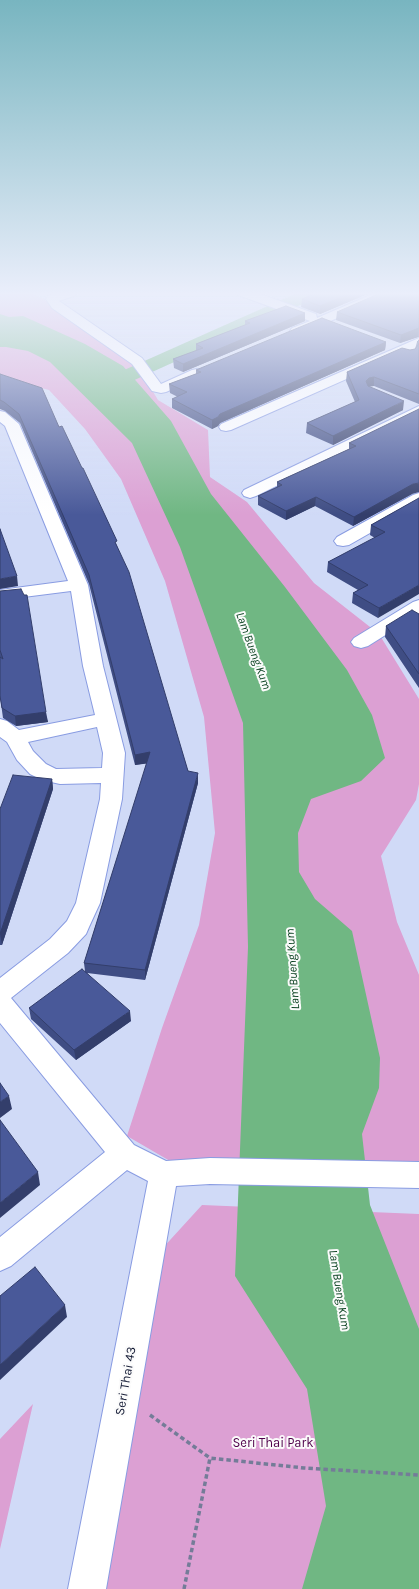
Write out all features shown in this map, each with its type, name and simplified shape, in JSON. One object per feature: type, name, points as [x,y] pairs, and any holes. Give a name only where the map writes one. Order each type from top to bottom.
[{"type":"street","points":[[141,366],[157,388],[161,389],[212,367]]},
{"type":"street","points":[[226,427],[364,366]]},
{"type":"street","points":[[399,402],[419,410]]},
{"type":"street","points":[[250,493],[419,410]]},
{"type":"street","points":[[0,415],[12,424],[79,585],[93,666],[114,753],[111,799],[88,903],[77,927],[59,946],[0,992]]},
{"type":"street","points":[[343,541],[419,498]]},
{"type":"street","points":[[0,595],[79,585]]},
{"type":"street","points":[[361,642],[419,606]]},
{"type":"street","points":[[105,719],[8,732],[25,755],[38,769],[50,774],[60,777],[113,775]]},
{"type":"street","points":[[0,1004],[124,1154],[164,1174],[210,1171],[419,1175]]},
{"type":"street","points":[[0,1256],[124,1154]]},
{"type":"street","name":"Seri Thai 43","points":[[87,1589],[164,1174]]},
{"type":"path","points":[[122,1404],[132,1402],[210,1458],[304,1468],[419,1475]]},
{"type":"path","points":[[184,1589],[210,1458]]},
{"type":"green space","points":[[0,366],[138,366],[158,400],[208,430],[210,477],[247,502],[314,583],[379,634],[419,699],[419,784],[416,800],[381,856],[397,922],[419,975],[419,1164],[170,1161],[127,1136],[162,1028],[199,925],[215,833],[204,717],[165,581],[121,479],[85,429],[49,390],[0,377]]},
{"type":"green space","name":"Seri Thai Park","points":[[202,1205],[419,1214],[419,1589],[98,1589],[160,1251]]},
{"type":"green space","points":[[33,1404],[0,1549],[0,1439]]},
{"type":"water","name":"Lam Bueng Kum","points":[[54,366],[123,366],[171,421],[211,494],[285,587],[347,670],[372,715],[385,758],[361,781],[311,799],[298,833],[299,872],[315,899],[352,931],[380,1058],[379,1088],[362,1134],[370,1205],[419,1329],[419,1589],[302,1589],[326,1506],[307,1389],[235,1276],[248,947],[243,723],[180,547],[132,443]]},
{"type":"building","points":[[205,366],[330,366],[220,414],[212,420],[172,399],[187,392],[169,384],[201,372],[196,370]]},
{"type":"building","points":[[360,366],[419,366],[419,394],[374,377],[369,378],[366,381],[368,386],[404,401],[333,436],[307,423],[359,400],[347,372]]},
{"type":"building","points":[[0,374],[42,388],[59,427],[62,426],[83,468],[117,541],[115,542],[129,572],[188,771],[198,773],[145,970],[84,963],[150,752],[135,755],[89,575],[19,414],[0,400]]},
{"type":"building","points":[[419,409],[419,483],[413,484],[354,517],[316,497],[286,511],[258,496],[282,485],[277,482],[356,446],[349,443]]},
{"type":"building","points":[[419,498],[419,585],[379,608],[353,593],[368,585],[328,562],[385,532],[371,525]]},
{"type":"building","points":[[0,529],[17,576],[0,579]]},
{"type":"building","points":[[21,589],[24,595],[27,595],[46,712],[15,716],[2,708],[0,696],[0,657],[3,659],[0,650],[0,591]]},
{"type":"building","points":[[412,610],[419,614],[419,674],[386,626]]},
{"type":"building","points":[[13,775],[52,779],[0,934],[0,809]]},
{"type":"building","points":[[82,969],[130,1011],[74,1050],[29,1008]]},
{"type":"building","points":[[0,1083],[9,1096],[0,1102]]},
{"type":"building","points":[[0,1120],[38,1172],[0,1203]]},
{"type":"building","points":[[35,1267],[65,1305],[0,1365],[0,1296]]},
{"type":"waterway","points":[[94,372],[112,383],[149,366]]}]
